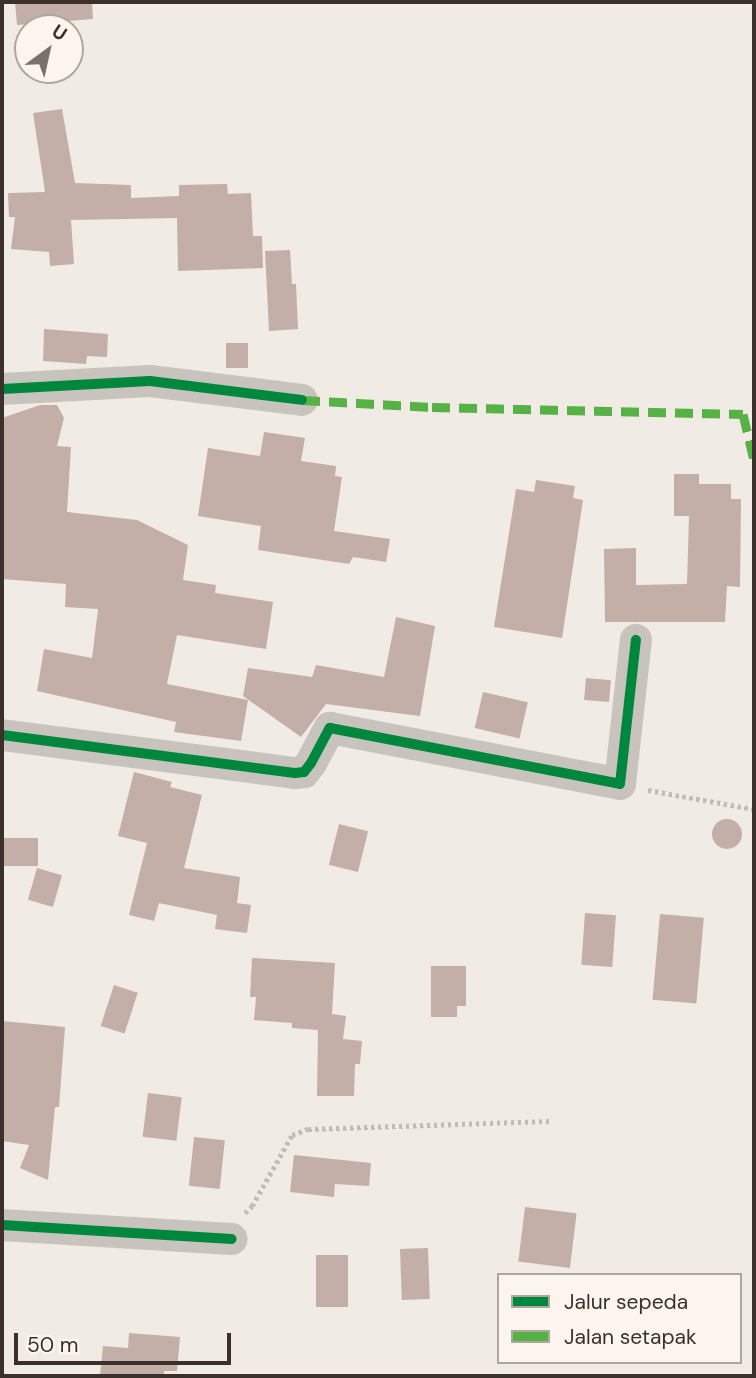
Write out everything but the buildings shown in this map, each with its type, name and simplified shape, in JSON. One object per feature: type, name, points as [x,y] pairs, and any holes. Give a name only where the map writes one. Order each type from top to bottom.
[{"type":"street","points":[[2,389],[150,381],[302,400]]},
{"type":"street","points":[[2,734],[295,774],[304,772],[330,728],[620,784],[636,640]]},
{"type":"street","points":[[2,1225],[232,1239]]},
{"type":"path","points":[[620,784],[754,810]]},
{"type":"path","points":[[232,1239],[233,1220],[252,1206],[292,1135],[309,1129],[552,1121]]},
{"type":"marked path","points":[[302,400],[432,407],[743,414],[754,460]]},
{"type":"cycle path","points":[[2,389],[150,381],[302,400]]},
{"type":"cycle path","points":[[2,735],[295,773],[304,772],[330,728],[620,784],[636,640]]},
{"type":"cycle path","points":[[2,1225],[232,1239]]}]
